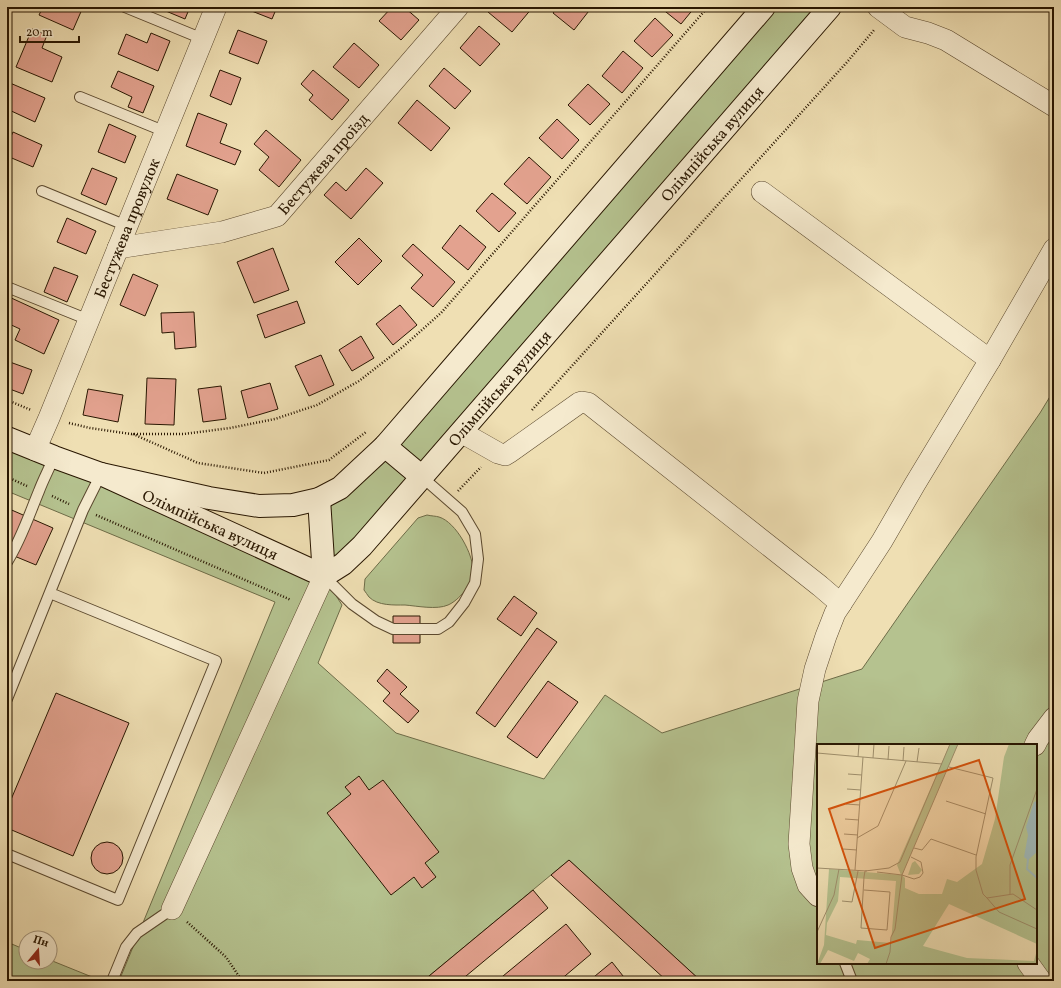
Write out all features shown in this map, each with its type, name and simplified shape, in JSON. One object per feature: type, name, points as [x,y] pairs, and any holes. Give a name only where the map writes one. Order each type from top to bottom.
[{"type":"main road","name":"Олімпійська вулиця","points":[[101,474],[209,498],[259,506],[292,505],[319,500],[340,488],[385,446],[764,7]]},
{"type":"main road","name":"Олімпійська вулиця","points":[[7,438],[101,474],[324,576],[343,564],[362,546],[830,7]]},
{"type":"main road","points":[[385,446],[422,477]]},
{"type":"main road","points":[[319,500],[324,576]]},
{"type":"street","name":"Бестужева провулок","points":[[45,453],[49,418],[216,7]]},
{"type":"street","name":"Бестужева проїзд","points":[[118,248],[222,232],[277,216],[458,7]]},
{"type":"street","points":[[882,11],[905,27],[928,33],[946,40],[1054,106]]},
{"type":"street","points":[[762,192],[990,360]]},
{"type":"street","points":[[817,895],[808,885],[802,868],[798,844],[808,701],[826,636],[835,613],[882,541],[1054,249]]},
{"type":"street","points":[[461,432],[498,453],[505,454],[510,452],[578,403],[588,403],[841,604]]},
{"type":"street","points":[[172,909],[324,576]]},
{"type":"street","points":[[1036,744],[1054,718]]},
{"type":"street","points":[[1029,964],[1041,981]]},
{"type":"lane","points":[[124,7],[203,39]]},
{"type":"lane","points":[[80,97],[166,132]]},
{"type":"lane","points":[[42,191],[127,226]]},
{"type":"lane","points":[[7,287],[89,320]]},
{"type":"lane","points":[[7,562],[29,517],[39,491],[45,453]]},
{"type":"lane","points":[[7,699],[83,510],[101,474]]},
{"type":"lane","points":[[324,576],[352,604],[376,621],[393,629],[438,629],[449,622],[464,603],[475,583],[478,558],[475,534],[462,512],[422,477]]},
{"type":"lane","points":[[7,854],[118,900],[216,661],[50,593]]},
{"type":"lane","points":[[112,981],[126,947],[137,933],[172,909]]},
{"type":"lane","points":[[845,964],[852,981]]},
{"type":"path","points":[[7,400],[49,418],[90,428],[131,434],[184,434],[230,428],[275,419],[317,405],[359,381],[404,346],[441,313],[708,7]]},
{"type":"path","points":[[527,416],[848,61],[882,11]]},
{"type":"path","points":[[131,434],[198,463],[264,473],[329,460],[367,432]]},
{"type":"path","points":[[449,501],[495,451]]},
{"type":"path","points":[[7,477],[310,608]]},
{"type":"path","points":[[172,909],[226,958],[242,981]]},
{"type":"green space","points":[[764,7],[830,7],[324,577],[342,605],[318,663],[396,733],[544,779],[605,695],[662,733],[862,669],[1040,413],[1054,390],[1054,981],[701,981],[569,860],[423,981],[119,981],[275,602],[7,491],[7,437],[324,576],[319,499],[340,488]]},
{"type":"green space","points":[[427,515],[439,517],[445,520],[452,525],[463,540],[473,565],[472,577],[468,587],[452,603],[438,607],[386,604],[373,600],[364,590],[365,579],[418,518]]},
{"type":"green space","points":[[7,942],[18,947],[18,970],[58,970],[58,963],[102,981],[7,981]]},
{"type":"building","points":[[43,7],[83,7],[73,30],[39,15]]},
{"type":"building","points":[[162,7],[190,7],[185,19],[161,9]]},
{"type":"building","points":[[277,7],[272,19],[244,8]]},
{"type":"building","points":[[392,7],[404,7],[419,20],[401,40],[379,21]]},
{"type":"building","points":[[492,7],[533,7],[512,32],[488,12]]},
{"type":"building","points":[[558,7],[592,7],[574,30],[553,13]]},
{"type":"building","points":[[695,7],[681,24],[661,8]]},
{"type":"building","points":[[655,18],[673,35],[652,57],[634,41]]},
{"type":"building","points":[[479,26],[500,44],[480,66],[460,48]]},
{"type":"building","points":[[32,29],[47,35],[42,48],[62,57],[52,82],[16,67]]},
{"type":"building","points":[[238,30],[267,41],[258,64],[229,53]]},
{"type":"building","points":[[151,33],[170,41],[158,71],[118,54],[126,34],[147,43]]},
{"type":"building","points":[[354,43],[379,65],[359,88],[333,67]]},
{"type":"building","points":[[623,51],[643,68],[622,93],[602,76]]},
{"type":"building","points":[[444,68],[471,91],[455,109],[429,86]]},
{"type":"building","points":[[220,70],[241,78],[231,105],[210,96]]},
{"type":"building","points":[[313,70],[349,100],[332,120],[309,100],[313,95],[301,84]]},
{"type":"building","points":[[118,71],[154,86],[143,113],[128,107],[132,97],[111,87]]},
{"type":"building","points":[[10,83],[45,98],[35,122],[7,109],[7,90]]},
{"type":"building","points":[[588,84],[610,104],[590,125],[568,105]]},
{"type":"building","points":[[417,100],[450,128],[431,151],[398,123]]},
{"type":"building","points":[[198,113],[227,124],[220,143],[241,151],[235,165],[186,146]]},
{"type":"building","points":[[557,119],[579,140],[562,159],[539,138]]},
{"type":"building","points":[[109,124],[136,136],[125,163],[98,152]]},
{"type":"building","points":[[266,130],[301,160],[279,187],[259,170],[269,157],[254,144]]},
{"type":"building","points":[[13,132],[42,145],[33,167],[7,156],[7,145]]},
{"type":"building","points":[[529,157],[551,177],[527,204],[504,184]]},
{"type":"building","points":[[92,168],[117,178],[106,205],[81,194]]},
{"type":"building","points":[[366,168],[383,183],[351,219],[324,195],[336,182],[346,191]]},
{"type":"building","points":[[177,174],[218,190],[208,215],[167,199]]},
{"type":"building","points":[[492,193],[516,213],[499,232],[476,211]]},
{"type":"building","points":[[67,218],[96,231],[86,254],[57,242]]},
{"type":"building","points":[[460,225],[486,247],[468,270],[442,248]]},
{"type":"building","points":[[359,238],[382,261],[358,285],[335,262]]},
{"type":"building","points":[[413,244],[455,282],[433,307],[411,288],[423,275],[402,256]]},
{"type":"building","points":[[273,248],[289,290],[254,303],[237,262]]},
{"type":"building","points":[[54,267],[78,276],[67,302],[44,292]]},
{"type":"building","points":[[133,274],[158,285],[145,316],[120,305]]},
{"type":"building","points":[[7,296],[59,320],[44,354],[15,340],[20,329],[7,323]]},
{"type":"building","points":[[297,301],[305,323],[265,338],[257,315]]},
{"type":"building","points":[[400,305],[417,325],[393,345],[376,324]]},
{"type":"building","points":[[194,312],[196,347],[175,349],[174,332],[162,333],[161,313]]},
{"type":"building","points":[[361,336],[374,358],[352,371],[339,350]]},
{"type":"building","points":[[321,355],[334,385],[309,396],[295,366]]},
{"type":"building","points":[[7,361],[32,370],[23,394],[7,388]]},
{"type":"building","points":[[147,378],[176,379],[174,425],[145,424]]},
{"type":"building","points":[[270,383],[278,409],[248,418],[241,391]]},
{"type":"building","points":[[221,386],[226,419],[203,422],[198,389]]},
{"type":"building","points":[[88,389],[123,395],[118,422],[83,415]]},
{"type":"building","points":[[7,508],[53,528],[36,565],[7,553]]},
{"type":"building","points":[[514,596],[537,613],[521,636],[497,619]]},
{"type":"building","points":[[393,616],[420,616],[420,643],[393,643]]},
{"type":"building","points":[[537,628],[557,642],[495,727],[476,713]]},
{"type":"building","points":[[387,669],[407,687],[400,694],[419,711],[408,723],[383,701],[390,693],[377,681]]},
{"type":"building","points":[[548,681],[578,702],[537,758],[507,737]]},
{"type":"building","points":[[56,693],[129,723],[73,856],[7,828],[7,809]]},
{"type":"building","points":[[359,776],[369,790],[383,780],[439,852],[425,863],[436,877],[422,888],[414,877],[391,895],[327,813],[351,794],[345,787]]},
{"type":"building","points":[[104,842],[110,842],[120,849],[123,858],[122,864],[116,871],[110,874],[104,874],[94,867],[91,861],[91,855],[98,845]]},
{"type":"building","points":[[569,860],[701,981],[667,981],[551,875]]},
{"type":"building","points":[[533,890],[548,908],[460,981],[423,981]]},
{"type":"building","points":[[566,924],[591,954],[559,981],[497,981]]},
{"type":"building","points":[[612,962],[627,981],[589,981]]}]
